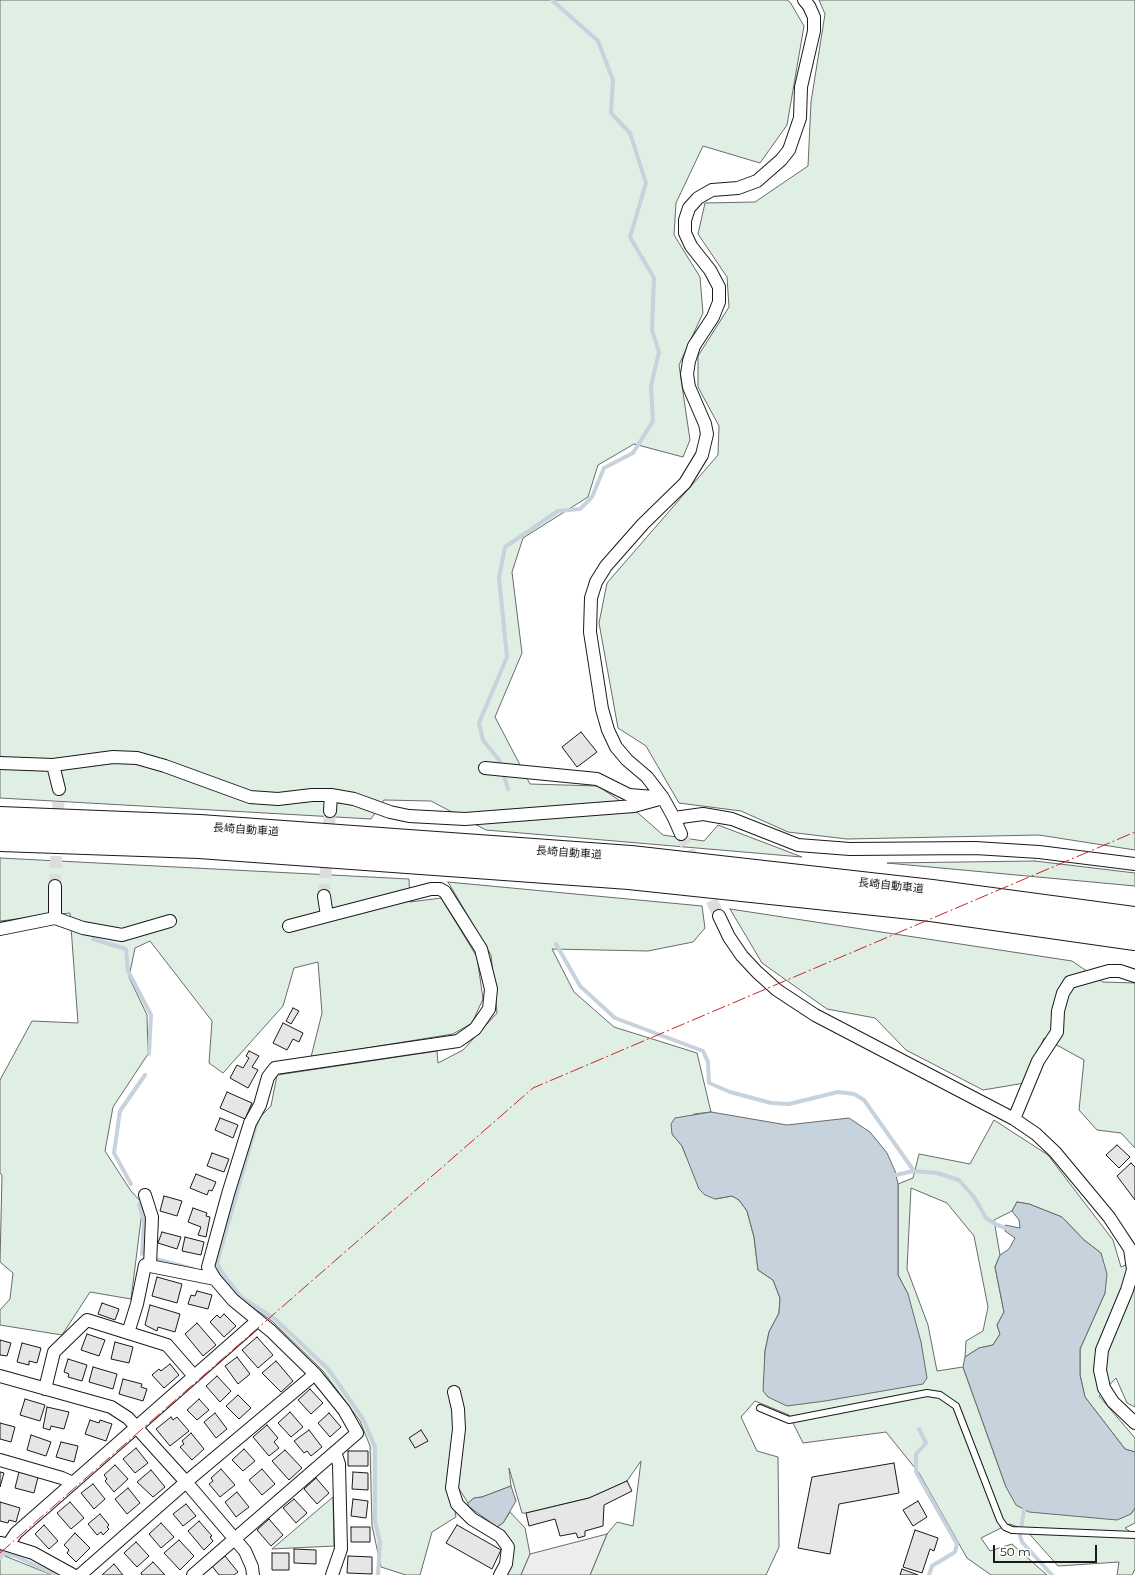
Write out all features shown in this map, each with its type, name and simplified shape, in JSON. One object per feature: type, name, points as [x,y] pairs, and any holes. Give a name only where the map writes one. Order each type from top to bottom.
[{"type":"highway","name":"長崎自動車道","points":[[0,818],[200,826],[631,857],[932,891],[1135,918]]},
{"type":"highway","name":"長崎自動車道","points":[[0,840],[199,847],[629,878],[931,910],[1135,939]]},
{"type":"street","points":[[681,834],[663,798],[647,777],[616,747],[608,730],[602,709],[590,632],[591,598],[596,582],[606,566],[642,524],[684,483],[702,455],[707,434],[705,424],[689,387],[687,374],[689,361],[694,346],[713,317],[719,302],[719,287],[710,270],[692,246],[685,233],[685,220],[689,208],[698,198],[712,190],[738,188],[757,181],[781,160],[789,150],[800,118],[801,87],[814,30],[814,17],[809,6],[804,0]]},
{"type":"street","points":[[0,763],[53,765],[113,757],[137,758],[166,766],[250,796],[278,799],[312,794],[331,795],[354,799],[390,812],[409,816],[465,819],[634,806],[663,798]]},
{"type":"street","points":[[53,765],[59,789]]},
{"type":"street","points":[[485,768],[597,779],[629,795],[663,798]]},
{"type":"street","points":[[330,811],[331,795]]},
{"type":"street","points":[[674,818],[704,814],[732,819],[798,845],[850,849],[975,848],[1039,852],[1135,864]]},
{"type":"street","points":[[54,886],[56,918]]},
{"type":"street","points":[[193,1575],[357,1433],[344,1410],[315,1374],[271,1331],[233,1300],[215,1280],[208,1266],[250,1123],[260,1106],[268,1077],[275,1068],[458,1041],[475,1029],[489,1009],[491,989],[481,950],[445,892],[440,889],[431,889],[289,926]]},
{"type":"street","points":[[324,896],[327,916]]},
{"type":"street","points":[[719,916],[729,937],[742,956],[777,990],[815,1015],[1014,1119],[1036,1134],[1054,1152],[1109,1217],[1130,1248],[1134,1270],[1128,1290],[1102,1350],[1100,1370],[1104,1388],[1110,1397],[1135,1423]]},
{"type":"street","points":[[0,930],[56,918],[83,928],[122,935],[170,921]]},
{"type":"street","points":[[1014,1119],[1038,1062],[1057,1032],[1058,1011],[1063,993],[1070,982],[1109,971],[1120,971],[1135,976]]},
{"type":"street","points":[[145,1194],[152,1217],[150,1266]]},
{"type":"street","points":[[128,1333],[137,1304],[145,1265],[215,1280]]},
{"type":"street","points":[[45,1389],[54,1352],[87,1320],[167,1345],[194,1376]]},
{"type":"street","points":[[4,1543],[257,1321]]},
{"type":"street","points":[[80,1575],[186,1482],[315,1374]]},
{"type":"street","points":[[0,1376],[111,1407],[128,1418],[138,1426],[245,1552],[252,1567],[253,1575]]},
{"type":"street","points":[[454,1392],[458,1409],[459,1429],[452,1488],[458,1504],[462,1509],[472,1519],[500,1536],[508,1547],[506,1564],[500,1575]]},
{"type":"street","points":[[332,1575],[341,1549],[339,1464],[335,1452]]},
{"type":"street","points":[[0,1460],[62,1478],[73,1483]]},
{"type":"street","points":[[4,1543],[33,1553],[73,1575]]},
{"type":"lane","points":[[760,1408],[789,1420],[927,1393],[940,1395],[956,1406],[1000,1520],[1005,1527],[1012,1530],[1135,1535]]},
{"type":"green space","points":[[0,0],[787,0],[790,2],[804,26],[787,125],[760,163],[703,146],[676,203],[674,235],[700,277],[703,313],[679,365],[690,440],[683,457],[634,444],[598,465],[588,497],[523,538],[512,572],[522,653],[495,717],[530,784],[598,786],[638,813],[663,835],[704,841],[718,825],[802,857],[486,830],[431,801],[384,800],[371,819],[0,798]]},
{"type":"green space","points":[[819,0],[1135,0],[1135,850],[1039,835],[847,839],[788,832],[741,811],[679,803],[646,746],[618,728],[599,623],[607,583],[718,455],[719,426],[698,387],[698,356],[729,307],[727,277],[698,234],[705,203],[755,202],[808,166],[811,102],[825,14]]},
{"type":"green space","points":[[0,858],[409,879],[410,902],[441,898],[477,957],[483,999],[472,1023],[453,1034],[311,1057],[322,1013],[318,962],[294,968],[283,1006],[223,1073],[209,1063],[212,1021],[150,941],[135,948],[129,977],[147,1015],[148,1054],[113,1107],[105,1151],[131,1191],[143,1204],[131,1299],[90,1292],[62,1335],[0,1325],[0,1310],[10,1299],[13,1273],[0,1262],[2,1175],[0,1173],[0,1080],[32,1021],[78,1023],[70,913],[0,921]]},
{"type":"green space","points":[[1035,861],[1135,873],[1135,886],[887,863]]},
{"type":"green space","points":[[448,882],[702,906],[705,928],[693,942],[648,951],[552,949],[574,992],[614,1027],[697,1053],[711,1112],[694,1114],[672,1134],[682,1146],[686,1156],[715,1199],[732,1196],[739,1200],[747,1211],[754,1237],[758,1270],[773,1280],[780,1298],[779,1313],[769,1332],[765,1351],[764,1391],[768,1397],[908,1294],[898,1275],[898,1184],[913,1178],[919,1154],[970,1164],[994,1120],[1048,1155],[1113,1240],[1121,1267],[1135,1261],[1135,1407],[1127,1403],[1116,1378],[1099,1396],[1135,1438],[1135,1452],[1125,1449],[1085,1397],[1080,1375],[1080,1349],[1105,1293],[1101,1253],[1084,1240],[1062,1217],[1029,1204],[1017,1202],[1012,1211],[994,1220],[1000,1255],[995,1267],[1004,1312],[997,1325],[1000,1334],[993,1345],[979,1348],[965,1357],[966,1341],[983,1331],[988,1307],[974,1236],[947,1203],[911,1188],[907,1269],[928,1325],[937,1371],[963,1367],[1006,1487],[1131,1514],[1135,1508],[1135,1523],[1125,1528],[1135,1535],[1135,1569],[1132,1575],[1117,1575],[1119,1562],[1058,1566],[1025,1529],[1009,1524],[981,1538],[990,1551],[1012,1544],[1047,1575],[991,1575],[967,1558],[919,1473],[886,1432],[803,1443],[789,1415],[755,1401],[741,1417],[757,1451],[778,1457],[779,1547],[766,1575],[590,1575],[607,1534],[617,1522],[633,1526],[641,1461],[627,1481],[589,1498],[526,1513],[522,1513],[509,1468],[511,1486],[482,1497],[474,1498],[468,1503],[449,1473],[456,1517],[432,1532],[420,1575],[406,1575],[381,1567],[372,1526],[370,1446],[360,1421],[323,1371],[272,1321],[241,1299],[212,1266],[254,1123],[271,1106],[277,1075],[437,1051],[438,1063],[463,1050],[497,1013],[491,955]]},
{"type":"green space","points":[[730,909],[1072,961],[1103,982],[1135,983],[1135,1148],[1121,1133],[1097,1130],[1079,1110],[1084,1060],[1044,1038],[1025,1083],[983,1090],[906,1050],[875,1018],[827,1009],[762,963]]},
{"type":"green space","points":[[333,1497],[334,1546],[272,1549]]},
{"type":"green space","points":[[510,1512],[525,1528],[530,1554],[521,1575],[506,1575],[513,1545],[497,1527],[503,1523]]},
{"type":"green space","points":[[0,1549],[5,1556],[52,1575],[0,1575]]},
{"type":"shaded area","points":[[711,1112],[787,1125],[849,1118],[870,1132],[887,1153],[895,1171],[898,1184],[898,1275],[908,1294],[921,1342],[927,1378],[923,1384],[787,1406],[768,1397],[763,1391],[765,1351],[769,1332],[779,1313],[780,1298],[773,1280],[758,1270],[754,1237],[747,1211],[739,1200],[732,1196],[715,1199],[705,1195],[699,1189],[682,1146],[672,1134],[671,1124],[675,1118]]},
{"type":"shaded area","points":[[1017,1202],[1029,1204],[1062,1217],[1084,1240],[1101,1253],[1107,1274],[1105,1293],[1080,1349],[1080,1375],[1085,1397],[1125,1449],[1135,1452],[1135,1508],[1131,1514],[1117,1520],[1029,1512],[1016,1505],[1006,1487],[963,1367],[965,1357],[979,1348],[993,1345],[1000,1334],[997,1325],[1004,1312],[995,1267],[1000,1255],[1009,1249],[1015,1238],[1005,1231],[1005,1225],[1020,1228],[1019,1220],[1012,1211]]},
{"type":"shaded area","points":[[511,1486],[516,1501],[503,1523],[497,1527],[468,1506],[468,1503],[474,1498],[482,1497]]},
{"type":"shaded area","points":[[607,1534],[590,1575],[521,1575],[530,1554]]},
{"type":"building","points":[[581,732],[597,752],[577,767],[562,747]]},
{"type":"building","points":[[293,1008],[299,1011],[291,1024],[286,1021]]},
{"type":"building","points":[[283,1023],[303,1033],[299,1042],[293,1039],[287,1050],[273,1043]]},
{"type":"building","points":[[249,1051],[259,1056],[252,1067],[258,1070],[248,1088],[230,1078],[237,1065],[243,1068],[249,1058],[246,1056]]},
{"type":"building","points":[[227,1092],[252,1103],[245,1119],[220,1108]]},
{"type":"building","points":[[220,1118],[238,1125],[233,1138],[215,1130]]},
{"type":"building","points":[[1117,1145],[1130,1157],[1119,1168],[1106,1155]]},
{"type":"building","points":[[212,1153],[229,1159],[224,1172],[207,1166]]},
{"type":"building","points":[[1131,1163],[1135,1167],[1135,1200],[1117,1176]]},
{"type":"building","points":[[196,1174],[216,1182],[212,1191],[209,1190],[207,1195],[190,1188]]},
{"type":"building","points":[[164,1196],[182,1201],[177,1216],[160,1211]]},
{"type":"building","points":[[193,1208],[207,1213],[206,1216],[210,1217],[206,1237],[198,1235],[201,1227],[188,1222]]},
{"type":"building","points":[[162,1232],[181,1237],[177,1249],[158,1243]]},
{"type":"building","points":[[185,1237],[204,1242],[201,1255],[182,1251]]},
{"type":"building","points":[[157,1277],[182,1284],[177,1303],[152,1296]]},
{"type":"building","points":[[197,1291],[212,1295],[208,1309],[188,1304],[191,1295],[195,1296]]},
{"type":"building","points":[[102,1303],[119,1309],[115,1320],[98,1314]]},
{"type":"building","points":[[150,1305],[180,1314],[175,1332],[158,1327],[157,1331],[145,1325]]},
{"type":"building","points":[[224,1314],[236,1326],[224,1337],[210,1322],[217,1315],[220,1318]]},
{"type":"building","points":[[197,1323],[216,1345],[203,1356],[185,1334]]},
{"type":"building","points":[[87,1334],[105,1340],[99,1356],[81,1350]]},
{"type":"building","points":[[257,1337],[273,1355],[258,1368],[242,1350]]},
{"type":"building","points":[[0,1340],[11,1343],[7,1356],[0,1355]]},
{"type":"building","points":[[115,1342],[133,1347],[129,1363],[111,1359]]},
{"type":"building","points":[[22,1343],[41,1348],[37,1363],[29,1361],[29,1365],[17,1362]]},
{"type":"building","points":[[237,1357],[250,1374],[238,1384],[225,1366]]},
{"type":"building","points":[[68,1359],[87,1365],[82,1381],[68,1377],[69,1374],[64,1372]]},
{"type":"building","points":[[276,1361],[293,1381],[281,1392],[262,1373]]},
{"type":"building","points":[[170,1364],[179,1375],[164,1388],[152,1375],[159,1369],[161,1371]]},
{"type":"building","points":[[93,1367],[117,1374],[113,1389],[89,1382]]},
{"type":"building","points":[[217,1376],[231,1391],[220,1402],[206,1386]]},
{"type":"building","points":[[123,1379],[142,1384],[141,1387],[147,1389],[143,1401],[119,1394]]},
{"type":"building","points":[[310,1389],[323,1403],[311,1414],[298,1400]]},
{"type":"building","points":[[238,1395],[251,1408],[239,1419],[226,1406]]},
{"type":"building","points":[[25,1399],[45,1405],[40,1421],[20,1415]]},
{"type":"building","points":[[199,1399],[209,1410],[197,1420],[187,1410]]},
{"type":"building","points":[[47,1407],[69,1412],[64,1429],[51,1426],[50,1430],[43,1428]]},
{"type":"building","points":[[290,1412],[303,1427],[291,1437],[278,1423]]},
{"type":"building","points":[[215,1413],[227,1429],[216,1438],[204,1422]]},
{"type":"building","points":[[329,1413],[341,1427],[330,1437],[318,1423]]},
{"type":"building","points":[[171,1417],[173,1420],[177,1417],[189,1431],[170,1446],[156,1429]]},
{"type":"building","points":[[90,1420],[99,1423],[100,1420],[112,1424],[106,1441],[85,1434]]},
{"type":"building","points":[[0,1423],[15,1427],[11,1442],[0,1439]]},
{"type":"building","points":[[267,1425],[278,1438],[274,1442],[279,1448],[269,1456],[253,1437]]},
{"type":"building","points":[[309,1430],[322,1447],[311,1456],[307,1451],[304,1453],[294,1441]]},
{"type":"building","points":[[421,1430],[428,1441],[415,1448],[409,1438]]},
{"type":"building","points":[[191,1433],[204,1449],[192,1460],[180,1447],[184,1444],[182,1441]]},
{"type":"building","points":[[31,1435],[51,1442],[46,1456],[27,1450]]},
{"type":"building","points":[[61,1442],[78,1446],[74,1462],[56,1457]]},
{"type":"building","points":[[136,1448],[148,1463],[135,1473],[123,1459]]},
{"type":"building","points":[[244,1449],[255,1461],[243,1471],[232,1460]]},
{"type":"building","points":[[285,1450],[302,1468],[289,1480],[272,1461]]},
{"type":"building","points":[[348,1451],[368,1451],[368,1466],[348,1466]]},
{"type":"building","points":[[894,1463],[899,1493],[839,1504],[830,1554],[798,1548],[812,1477]]},
{"type":"building","points":[[115,1465],[128,1479],[114,1492],[105,1481],[107,1479],[104,1475]]},
{"type":"building","points":[[221,1469],[235,1485],[220,1497],[209,1484],[213,1481],[211,1478]]},
{"type":"building","points":[[262,1469],[275,1484],[262,1495],[249,1480]]},
{"type":"building","points":[[151,1470],[165,1487],[153,1497],[137,1482]]},
{"type":"building","points":[[0,1472],[4,1473],[0,1487]]},
{"type":"building","points":[[19,1472],[38,1477],[34,1493],[15,1488]]},
{"type":"building","points":[[353,1472],[368,1473],[368,1490],[352,1489]]},
{"type":"building","points":[[316,1478],[329,1493],[317,1504],[304,1489]]},
{"type":"building","points":[[627,1481],[632,1491],[604,1505],[603,1526],[585,1531],[585,1536],[578,1538],[576,1533],[560,1536],[555,1519],[529,1526],[526,1513],[589,1498]]},
{"type":"building","points":[[93,1484],[105,1499],[94,1509],[81,1493]]},
{"type":"building","points":[[128,1488],[140,1503],[127,1514],[115,1499]]},
{"type":"building","points":[[237,1492],[249,1507],[236,1517],[225,1502]]},
{"type":"building","points":[[294,1499],[307,1513],[296,1523],[283,1508]]},
{"type":"building","points":[[353,1499],[368,1501],[366,1518],[351,1516]]},
{"type":"building","points":[[918,1501],[927,1517],[913,1526],[903,1510]]},
{"type":"building","points":[[0,1502],[20,1508],[16,1522],[9,1520],[8,1523],[0,1521]]},
{"type":"building","points":[[70,1502],[84,1518],[71,1529],[57,1513]]},
{"type":"building","points":[[186,1504],[196,1516],[183,1526],[173,1514]]},
{"type":"building","points":[[100,1514],[109,1525],[107,1527],[109,1529],[103,1535],[101,1532],[97,1535],[88,1524]]},
{"type":"building","points":[[269,1519],[283,1535],[271,1546],[257,1530]]},
{"type":"building","points":[[199,1521],[212,1536],[210,1537],[213,1541],[204,1550],[188,1531]]},
{"type":"building","points":[[161,1523],[174,1537],[161,1548],[149,1534]]},
{"type":"building","points":[[44,1525],[58,1541],[49,1549],[35,1534]]},
{"type":"building","points":[[457,1525],[501,1550],[492,1569],[446,1543]]},
{"type":"building","points":[[351,1527],[370,1527],[370,1542],[351,1542]]},
{"type":"building","points":[[915,1530],[938,1538],[934,1551],[930,1549],[922,1573],[903,1567]]},
{"type":"building","points":[[75,1533],[90,1548],[76,1562],[67,1553],[69,1550],[64,1545]]},
{"type":"building","points":[[179,1540],[194,1556],[180,1570],[164,1553]]},
{"type":"building","points":[[136,1542],[149,1556],[137,1567],[124,1553]]},
{"type":"building","points":[[294,1549],[316,1550],[316,1564],[294,1563]]},
{"type":"building","points":[[272,1553],[289,1553],[289,1570],[272,1570]]},
{"type":"building","points":[[225,1556],[238,1572],[234,1575],[219,1575],[212,1566]]},
{"type":"building","points":[[348,1556],[372,1557],[372,1574],[347,1573]]},
{"type":"building","points":[[153,1562],[165,1575],[142,1575],[141,1573]]},
{"type":"building","points":[[114,1564],[123,1575],[102,1575]]},
{"type":"building","points":[[902,1569],[918,1575],[900,1575]]},
{"type":"waterway","points":[[508,789],[499,760],[483,740],[479,723],[507,657],[499,578],[505,547],[558,511],[580,509],[592,497],[604,468],[633,453],[653,421],[651,386],[659,352],[652,330],[654,278],[630,237],[646,183],[630,133],[611,113],[613,80],[598,41],[552,0]]},
{"type":"waterway","points":[[93,939],[126,949],[128,971],[151,1015],[149,1054]]},
{"type":"waterway","points":[[556,944],[580,986],[615,1018],[703,1051],[708,1062],[709,1083],[730,1092],[771,1103],[789,1104],[838,1092],[854,1094],[864,1100],[914,1171],[937,1173],[959,1180],[974,1197],[986,1218],[997,1225],[1009,1229]]},
{"type":"waterway","points":[[131,1184],[114,1153],[120,1111],[145,1075]]},
{"type":"waterway","points":[[257,1122],[217,1263],[223,1274],[241,1297],[275,1319],[328,1369],[363,1419],[375,1447],[375,1521],[380,1542],[378,1575]]},
{"type":"waterway","points":[[891,1176],[914,1171]]},
{"type":"waterway","points":[[139,1204],[144,1222],[142,1254]]},
{"type":"waterway","points":[[156,1259],[193,1269]]},
{"type":"waterway","points":[[919,1429],[926,1443],[916,1454],[916,1472],[957,1544],[955,1552],[932,1566],[929,1575]]},
{"type":"waterway","points":[[1025,1504],[1020,1536],[1022,1542],[1052,1575]]},
{"type":"waterway","points":[[0,1558],[3,1553],[15,1556],[56,1575]]},
{"type":"tunnel","points":[[55,886],[59,789]]},
{"type":"tunnel","points":[[324,896],[330,811]]},
{"type":"tunnel","points":[[681,834],[697,868]]},
{"type":"tunnel","points":[[704,884],[719,916]]},
{"type":"power","points":[[0,1553],[533,1088],[1135,832]]}]
